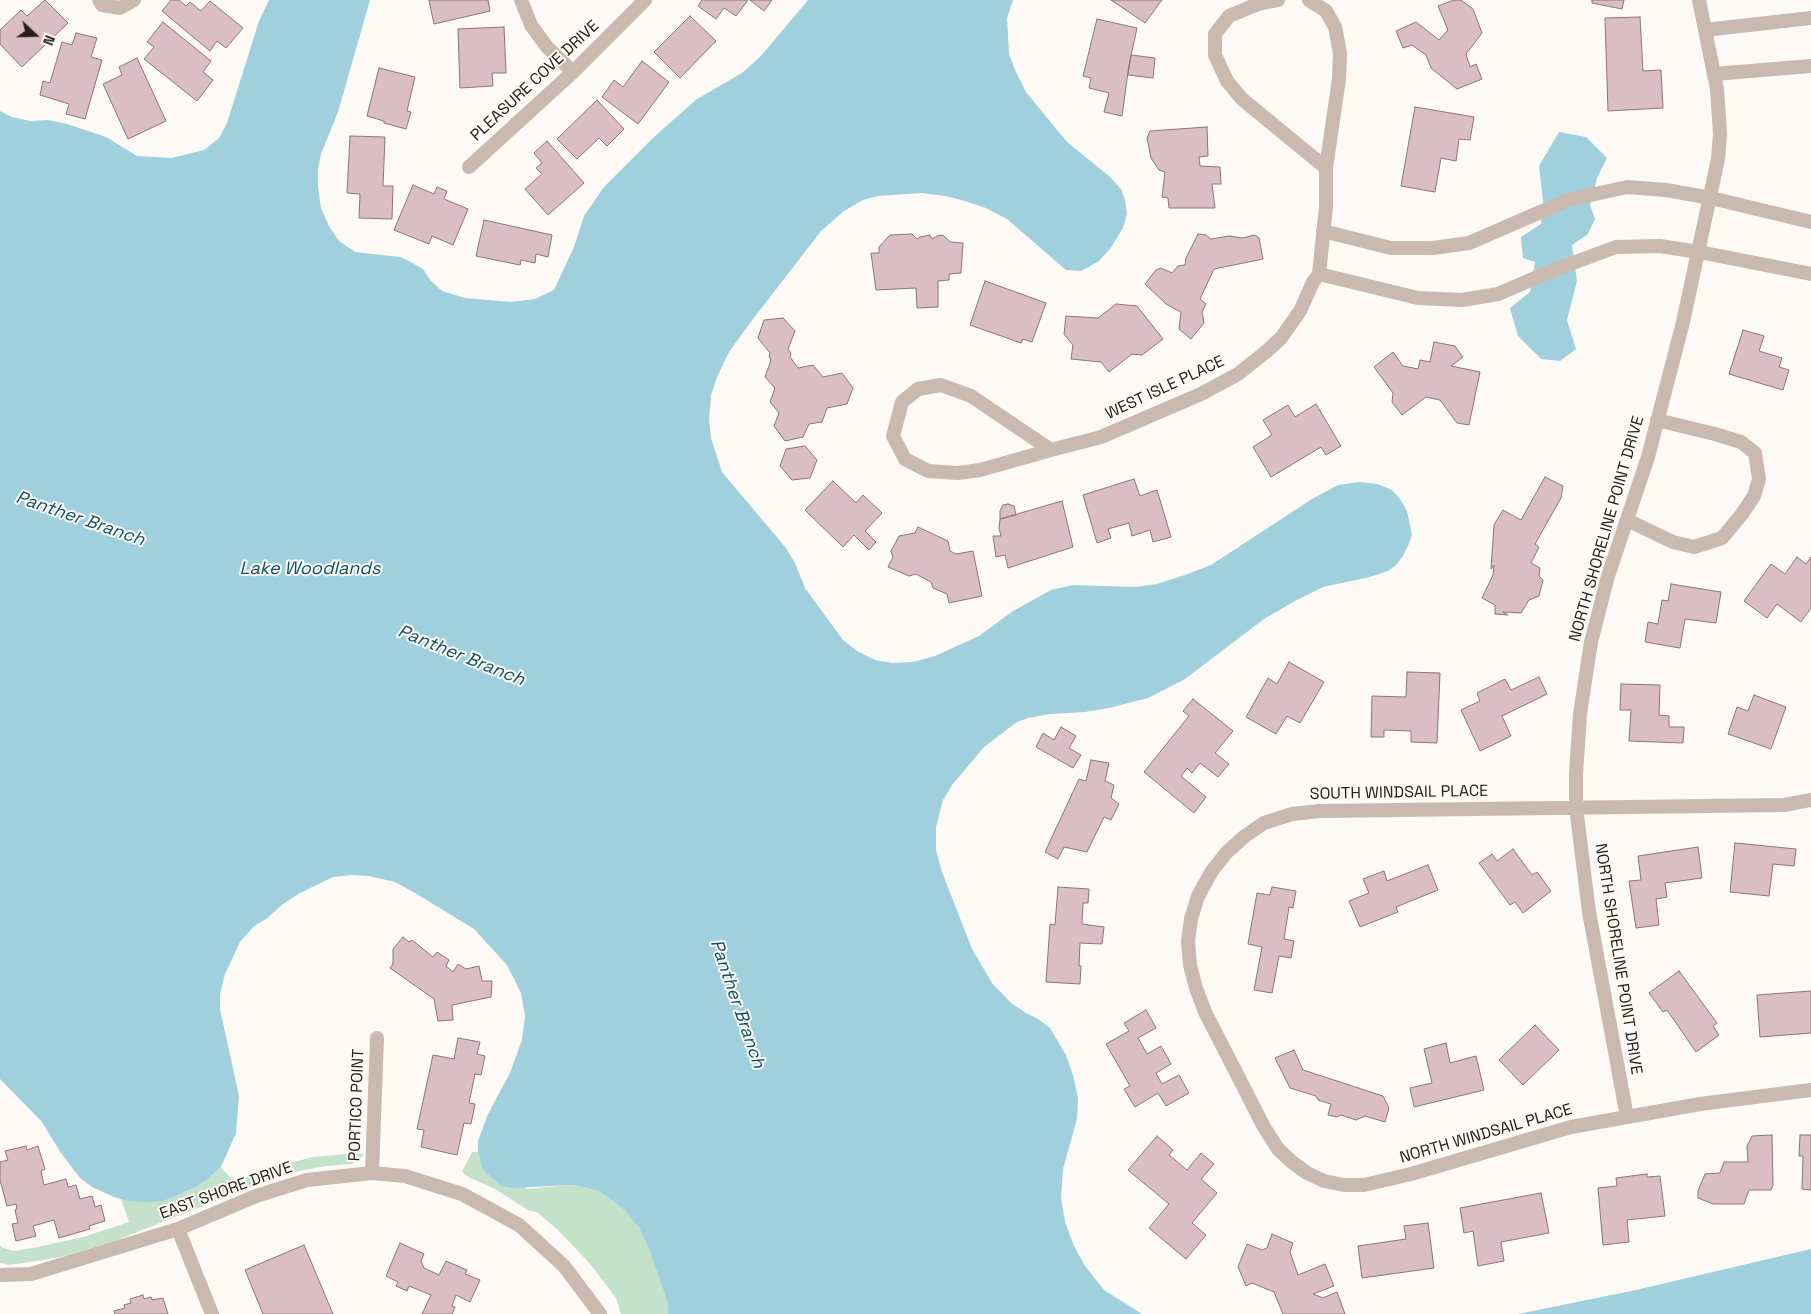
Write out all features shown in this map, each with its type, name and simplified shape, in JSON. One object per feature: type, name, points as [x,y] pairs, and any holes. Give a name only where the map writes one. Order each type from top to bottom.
[{"type":"street","points":[[99,0],[102,5],[120,8],[134,0]]},
{"type":"street","points":[[521,0],[531,25],[546,47],[573,72]]},
{"type":"street","name":"PLEASURE COVE DRIVE","points":[[469,166],[573,72],[645,0]]},
{"type":"street","points":[[1278,0],[1258,4],[1229,16],[1215,34],[1215,55],[1227,82],[1242,99],[1326,168]]},
{"type":"street","name":"WEST ISLE PLACE","points":[[1051,450],[971,396],[941,384],[918,389],[902,402],[894,436],[905,459],[928,471],[958,472],[980,470],[1101,436],[1201,394],[1238,374],[1268,351],[1286,332],[1300,311],[1313,282],[1319,274],[1326,207],[1326,168],[1339,79],[1340,53],[1335,28],[1326,11],[1309,0]]},
{"type":"street","name":"NORTH SHORELINE POINT DRIVE","points":[[1626,1117],[1589,912],[1576,807],[1576,774],[1580,714],[1591,642],[1606,584],[1648,457],[1658,420],[1683,322],[1718,159],[1720,134],[1717,88],[1699,0]]},
{"type":"street","points":[[1705,30],[1811,18]]},
{"type":"street","points":[[1714,74],[1811,66]]},
{"type":"street","points":[[1323,231],[1392,248],[1433,248],[1469,244],[1568,200],[1627,188],[1666,190],[1711,198],[1811,222]]},
{"type":"street","points":[[1319,274],[1418,298],[1462,300],[1498,294],[1616,247],[1660,246],[1811,274]]},
{"type":"street","points":[[1627,520],[1673,542],[1694,546],[1722,538],[1754,496],[1759,479],[1754,453],[1741,442],[1658,420]]},
{"type":"street","name":"SOUTH WINDSAIL PLACE","points":[[1232,1062],[1206,1012],[1196,988],[1190,964],[1188,941],[1191,919],[1198,896],[1212,871],[1227,852],[1264,823],[1292,814],[1320,811],[1784,805],[1811,800]]},
{"type":"street","name":"PORTICO POINT","points":[[372,1173],[377,1038]]},
{"type":"street","name":"NORTH WINDSAIL PLACE","points":[[1232,1062],[1264,1127],[1278,1148],[1307,1173],[1324,1181],[1344,1185],[1364,1185],[1411,1174],[1571,1127],[1700,1104],[1811,1090]]},
{"type":"street","name":"EAST SHORE DRIVE","points":[[0,1275],[31,1274],[178,1228],[256,1196],[307,1180],[372,1173],[404,1176],[462,1194],[519,1225],[564,1266],[600,1314]]},
{"type":"street","points":[[178,1228],[212,1314]]},
{"type":"green space","points":[[472,1152],[478,1152],[482,1168],[527,1189],[571,1185],[600,1192],[611,1199],[625,1211],[639,1228],[649,1249],[667,1301],[668,1314],[621,1314],[616,1298],[591,1265],[558,1230],[538,1213],[528,1210],[495,1189],[470,1178],[462,1172]]},
{"type":"green space","points":[[364,1154],[360,1159],[351,1164],[299,1171],[271,1179],[112,1242],[61,1257],[9,1265],[0,1263],[0,1245],[13,1251],[33,1248],[83,1237],[129,1222],[121,1199],[127,1201],[182,1193],[196,1187],[221,1167],[234,1182],[270,1168],[313,1157]]},
{"type":"water","name":"Lake Woodlands","points":[[269,0],[370,0],[338,112],[321,154],[318,169],[321,208],[329,226],[339,241],[355,252],[400,257],[409,261],[423,269],[431,281],[442,291],[465,298],[511,302],[535,299],[554,290],[574,247],[584,216],[604,187],[655,136],[697,99],[742,73],[760,57],[808,0],[1013,0],[1007,18],[1009,54],[1026,92],[1067,142],[1109,176],[1121,189],[1127,214],[1123,228],[1110,249],[1099,261],[1081,271],[1066,270],[1007,219],[986,208],[945,196],[922,193],[878,196],[863,200],[844,211],[821,231],[729,352],[711,395],[709,419],[711,438],[722,472],[786,548],[795,563],[805,588],[843,640],[857,651],[875,660],[892,663],[913,662],[935,656],[979,636],[1013,611],[1051,590],[1073,585],[1135,587],[1157,584],[1185,575],[1211,565],[1312,499],[1338,485],[1359,482],[1377,484],[1392,490],[1400,499],[1407,511],[1412,535],[1403,556],[1388,571],[1370,577],[1323,587],[1295,601],[1264,619],[1185,679],[1148,698],[1109,708],[1085,712],[1050,714],[1017,722],[984,747],[952,785],[943,800],[936,827],[936,850],[942,872],[972,949],[992,983],[1011,1003],[1050,1028],[1066,1055],[1073,1075],[1078,1098],[1077,1119],[1063,1169],[1061,1198],[1065,1222],[1074,1246],[1085,1266],[1104,1290],[1142,1314],[668,1314],[667,1301],[649,1249],[639,1228],[625,1211],[611,1199],[600,1192],[571,1185],[512,1188],[502,1186],[482,1168],[478,1152],[478,1141],[488,1114],[510,1073],[522,1040],[525,1016],[521,993],[507,965],[474,929],[395,882],[369,876],[333,877],[300,893],[254,926],[240,942],[225,974],[220,994],[220,1009],[239,1096],[236,1133],[221,1167],[196,1187],[163,1201],[147,1202],[127,1201],[92,1187],[80,1178],[61,1153],[42,1122],[0,1079],[0,111],[12,117],[30,121],[48,120],[67,124],[106,137],[137,156],[172,158],[204,150],[219,138],[227,123],[259,21]]},
{"type":"water","points":[[1559,132],[1586,137],[1607,158],[1597,178],[1590,205],[1595,219],[1588,234],[1572,245],[1577,281],[1567,320],[1576,349],[1560,361],[1541,359],[1518,336],[1510,308],[1530,292],[1535,262],[1523,258],[1521,237],[1541,224],[1543,201],[1539,166]]},
{"type":"water","points":[[1811,1249],[1811,1314],[1518,1314],[1636,1290]]},
{"type":"building","points":[[45,0],[68,23],[22,67],[0,44],[0,30],[21,10],[27,16]]},
{"type":"building","points":[[171,0],[179,0],[186,6],[190,2],[201,11],[210,1],[243,28],[226,48],[217,41],[210,51],[162,11]]},
{"type":"building","points":[[429,0],[488,0],[490,11],[434,24]]},
{"type":"building","points":[[702,0],[748,0],[736,16],[724,8],[716,19],[698,6]]},
{"type":"building","points":[[750,0],[772,0],[764,11]]},
{"type":"building","points":[[1111,0],[1162,0],[1145,23]]},
{"type":"building","points":[[1454,0],[1461,0],[1473,9],[1482,33],[1466,54],[1470,67],[1476,64],[1482,79],[1457,89],[1431,68],[1426,55],[1412,45],[1403,48],[1396,31],[1416,22],[1439,40],[1448,30],[1438,6]]},
{"type":"building","points":[[1592,0],[1624,0],[1622,9],[1592,3]]},
{"type":"building","points":[[690,16],[716,41],[680,78],[654,52]]},
{"type":"building","points":[[1640,17],[1643,71],[1661,70],[1663,108],[1608,111],[1605,18]]},
{"type":"building","points":[[1097,19],[1137,28],[1129,65],[1122,116],[1104,112],[1109,93],[1089,88],[1091,78],[1083,76]]},
{"type":"building","points":[[163,22],[211,61],[203,72],[213,80],[197,101],[144,59],[154,47],[147,42]]},
{"type":"building","points":[[504,27],[506,73],[492,73],[493,86],[460,88],[458,29]]},
{"type":"building","points":[[76,33],[97,38],[91,57],[102,60],[85,119],[66,114],[69,104],[40,95],[43,81],[50,83],[62,42],[72,45]]},
{"type":"building","points":[[1131,55],[1155,58],[1153,78],[1128,75]]},
{"type":"building","points":[[137,58],[166,121],[128,139],[103,84],[122,75],[119,67]]},
{"type":"building","points":[[642,61],[669,82],[638,124],[602,97],[614,80],[623,87]]},
{"type":"building","points":[[379,68],[415,77],[407,111],[411,112],[406,129],[367,116]]},
{"type":"building","points":[[597,100],[624,129],[607,146],[599,138],[577,159],[557,139]]},
{"type":"building","points":[[1415,107],[1474,117],[1470,140],[1459,139],[1456,161],[1441,158],[1435,192],[1401,186]]},
{"type":"building","points":[[1207,127],[1208,156],[1199,157],[1200,166],[1220,167],[1221,184],[1212,184],[1215,208],[1169,208],[1168,198],[1162,197],[1165,172],[1159,170],[1151,158],[1147,138],[1150,131]]},
{"type":"building","points":[[350,136],[385,137],[383,186],[393,186],[392,219],[359,218],[360,194],[347,193]]},
{"type":"building","points":[[547,141],[584,183],[548,215],[525,189],[542,174],[536,168],[542,163],[534,153]]},
{"type":"building","points":[[413,185],[434,194],[437,187],[447,191],[444,199],[468,209],[453,245],[432,236],[429,244],[394,230]]},
{"type":"building","points":[[484,220],[552,235],[548,257],[536,254],[535,263],[521,260],[520,265],[476,256]]},
{"type":"building","points":[[912,234],[917,239],[930,235],[932,239],[943,235],[950,242],[963,243],[961,273],[949,274],[949,280],[938,281],[938,307],[917,308],[916,288],[876,290],[871,253],[879,253],[879,247],[890,235]]},
{"type":"building","points":[[1198,234],[1206,235],[1211,239],[1229,236],[1242,238],[1255,235],[1259,238],[1263,259],[1214,269],[1200,299],[1206,304],[1202,312],[1204,323],[1191,339],[1179,329],[1181,312],[1166,304],[1145,284],[1156,270],[1161,268],[1172,273],[1178,266],[1185,265],[1186,258]]},
{"type":"building","points":[[985,281],[1046,303],[1032,342],[1023,339],[1021,343],[970,325]]},
{"type":"building","points":[[1116,304],[1137,306],[1163,339],[1142,355],[1132,354],[1109,372],[1101,362],[1071,359],[1073,345],[1064,334],[1066,316],[1098,318]]},
{"type":"building","points":[[783,318],[795,331],[788,349],[791,353],[790,357],[798,368],[813,365],[823,377],[842,373],[853,388],[847,404],[827,408],[822,422],[809,424],[803,437],[785,441],[774,426],[779,413],[770,402],[775,388],[765,377],[771,360],[770,353],[758,338],[764,320]]},
{"type":"building","points":[[1743,330],[1764,336],[1759,351],[1782,358],[1779,367],[1789,370],[1783,390],[1729,374]]},
{"type":"building","points":[[1434,342],[1455,346],[1463,357],[1451,366],[1480,372],[1469,425],[1457,423],[1440,400],[1426,397],[1402,415],[1392,402],[1393,393],[1374,367],[1393,352],[1403,366],[1418,369],[1420,360],[1430,362]]},
{"type":"building","points":[[1316,404],[1341,446],[1326,455],[1321,447],[1271,477],[1253,447],[1272,435],[1263,420],[1288,405],[1295,417]]},
{"type":"building","points":[[805,446],[817,460],[810,478],[792,480],[780,466],[786,449]]},
{"type":"building","points":[[1545,477],[1563,486],[1561,498],[1535,544],[1539,547],[1531,563],[1540,568],[1539,576],[1543,580],[1539,596],[1529,600],[1521,613],[1503,612],[1508,615],[1495,614],[1495,605],[1482,598],[1493,575],[1494,565],[1491,569],[1494,525],[1503,510],[1521,520]]},
{"type":"building","points":[[1134,479],[1140,496],[1157,490],[1171,537],[1153,542],[1150,530],[1132,536],[1129,523],[1108,529],[1111,538],[1097,543],[1083,495]]},
{"type":"building","points":[[833,481],[856,503],[863,495],[882,513],[865,531],[876,542],[869,550],[854,535],[843,547],[805,510]]},
{"type":"building","points":[[1062,501],[1073,547],[1008,568],[1005,555],[996,557],[993,536],[1001,536],[999,528],[1000,519]]},
{"type":"building","points":[[1003,505],[1014,506],[1016,515],[1000,519],[1000,511]]},
{"type":"building","points":[[918,527],[948,541],[950,551],[956,554],[973,551],[982,596],[949,603],[947,594],[933,588],[931,582],[916,574],[909,576],[888,567],[893,557],[891,551],[899,536],[915,533]]},
{"type":"building","points":[[1797,557],[1806,564],[1811,557],[1811,608],[1801,622],[1777,604],[1767,618],[1744,601],[1771,564],[1785,574]]},
{"type":"building","points":[[1671,584],[1721,592],[1716,623],[1685,619],[1680,648],[1645,642],[1648,622],[1658,624],[1662,600],[1668,601]]},
{"type":"building","points":[[1289,662],[1324,682],[1300,723],[1287,716],[1276,734],[1246,717],[1268,678],[1277,684]]},
{"type":"building","points":[[1407,672],[1440,673],[1437,743],[1411,742],[1411,731],[1384,730],[1384,737],[1371,737],[1372,696],[1406,697]]},
{"type":"building","points":[[1539,677],[1547,694],[1502,716],[1511,736],[1480,751],[1461,710],[1480,701],[1477,693],[1505,679],[1511,690]]},
{"type":"building","points":[[1621,684],[1660,685],[1659,715],[1669,716],[1669,727],[1684,727],[1683,743],[1629,741],[1631,710],[1620,710]]},
{"type":"building","points":[[1754,695],[1786,707],[1771,749],[1728,734],[1737,707],[1748,711]]},
{"type":"building","points":[[1193,699],[1233,731],[1215,753],[1229,764],[1218,777],[1200,763],[1192,773],[1187,768],[1181,776],[1206,797],[1194,813],[1144,772],[1189,716],[1183,711]]},
{"type":"building","points":[[1061,727],[1076,736],[1069,748],[1081,755],[1073,768],[1036,747],[1043,733],[1054,740]]},
{"type":"building","points":[[1091,760],[1109,763],[1105,781],[1114,785],[1111,798],[1119,804],[1111,820],[1104,817],[1087,852],[1064,847],[1058,859],[1045,852],[1079,779],[1086,781]]},
{"type":"building","points":[[1735,843],[1796,849],[1794,866],[1773,864],[1769,896],[1730,892]]},
{"type":"building","points":[[1698,847],[1702,878],[1665,883],[1667,897],[1656,899],[1659,925],[1636,928],[1629,881],[1641,880],[1638,856]]},
{"type":"building","points":[[1513,849],[1532,875],[1537,872],[1551,891],[1523,913],[1515,902],[1510,905],[1479,863],[1492,854],[1497,861]]},
{"type":"building","points":[[1428,865],[1438,890],[1396,907],[1398,912],[1360,927],[1349,901],[1369,893],[1363,879],[1384,871],[1387,881]]},
{"type":"building","points":[[1058,887],[1089,889],[1088,903],[1083,903],[1082,924],[1104,927],[1102,944],[1080,943],[1080,984],[1046,982],[1050,924],[1055,925]]},
{"type":"building","points":[[1272,887],[1296,891],[1293,908],[1289,907],[1284,939],[1294,941],[1291,958],[1279,956],[1272,993],[1254,990],[1262,947],[1248,944],[1257,893],[1270,895]]},
{"type":"building","points":[[403,937],[409,942],[412,940],[433,957],[437,952],[449,960],[446,966],[453,972],[458,964],[466,969],[479,966],[482,981],[492,981],[491,997],[452,1005],[453,1020],[438,1021],[434,999],[390,968],[393,964],[393,949]]},
{"type":"building","points":[[1679,971],[1717,1023],[1713,1026],[1719,1035],[1696,1052],[1667,1010],[1663,1012],[1649,993]]},
{"type":"building","points":[[1811,991],[1811,1033],[1760,1037],[1757,995]]},
{"type":"building","points":[[1146,1010],[1156,1028],[1138,1038],[1147,1054],[1161,1046],[1171,1064],[1156,1073],[1162,1084],[1179,1075],[1189,1093],[1166,1106],[1158,1093],[1135,1107],[1124,1089],[1130,1086],[1106,1044],[1129,1031],[1124,1023]]},
{"type":"building","points":[[1535,1025],[1559,1050],[1523,1085],[1499,1060]]},
{"type":"building","points":[[458,1038],[480,1042],[477,1054],[485,1056],[481,1075],[475,1074],[469,1103],[475,1104],[471,1124],[464,1123],[457,1155],[421,1147],[424,1130],[417,1129],[433,1055],[454,1059]]},
{"type":"building","points":[[1446,1043],[1450,1063],[1476,1056],[1484,1090],[1414,1107],[1410,1088],[1432,1083],[1424,1049]]},
{"type":"building","points":[[1294,1050],[1303,1070],[1383,1096],[1389,1108],[1385,1122],[1365,1116],[1356,1120],[1341,1115],[1337,1117],[1328,1115],[1331,1104],[1318,1100],[1316,1096],[1290,1088],[1275,1058]]},
{"type":"building","points":[[1772,1135],[1773,1185],[1771,1190],[1749,1190],[1744,1204],[1713,1204],[1698,1198],[1698,1191],[1705,1174],[1720,1173],[1724,1162],[1748,1162],[1747,1146],[1752,1136]]},
{"type":"building","points":[[1800,1135],[1811,1135],[1811,1190],[1802,1189],[1803,1156],[1799,1156]]},
{"type":"building","points":[[1157,1136],[1173,1150],[1169,1155],[1187,1170],[1201,1153],[1214,1164],[1201,1179],[1217,1193],[1192,1223],[1206,1235],[1186,1259],[1149,1228],[1169,1204],[1128,1170]]},
{"type":"building","points":[[26,1146],[27,1150],[38,1146],[45,1169],[41,1171],[44,1185],[66,1179],[68,1187],[76,1185],[80,1199],[92,1196],[95,1207],[101,1205],[105,1221],[89,1226],[90,1229],[59,1238],[54,1220],[33,1226],[36,1236],[16,1241],[12,1224],[18,1223],[15,1210],[17,1209],[16,1204],[7,1206],[0,1180],[0,1162],[8,1160],[5,1151]]},
{"type":"building","points":[[1647,1174],[1647,1177],[1660,1176],[1665,1216],[1627,1220],[1629,1242],[1603,1245],[1598,1188],[1617,1186],[1616,1178]]},
{"type":"building","points":[[1541,1193],[1549,1233],[1501,1242],[1504,1261],[1478,1266],[1473,1231],[1464,1233],[1460,1208]]},
{"type":"building","points":[[1428,1223],[1434,1268],[1362,1278],[1358,1246],[1406,1239],[1404,1226]]},
{"type":"building","points":[[1272,1234],[1293,1243],[1290,1252],[1298,1275],[1325,1264],[1334,1286],[1313,1294],[1323,1298],[1337,1292],[1345,1314],[1283,1314],[1274,1292],[1252,1283],[1246,1286],[1238,1267],[1247,1244],[1262,1250],[1267,1248]]},
{"type":"building","points":[[400,1243],[424,1254],[421,1261],[424,1268],[439,1275],[446,1261],[467,1270],[465,1274],[480,1280],[470,1302],[456,1295],[452,1306],[455,1307],[452,1314],[422,1314],[431,1295],[409,1286],[407,1291],[396,1286],[398,1282],[386,1276]]},
{"type":"building","points":[[304,1245],[333,1314],[263,1314],[245,1270]]},
{"type":"building","points":[[143,1295],[144,1299],[151,1297],[152,1300],[163,1298],[168,1314],[115,1314],[114,1311],[125,1308],[124,1305],[131,1303],[130,1299]]},
{"type":"water label","name":"Panther Branch","points":[[80,519]]},
{"type":"water label","name":"Panther Branch","points":[[461,656]]},
{"type":"water label","name":"Panther Branch","points":[[737,1004]]}]
